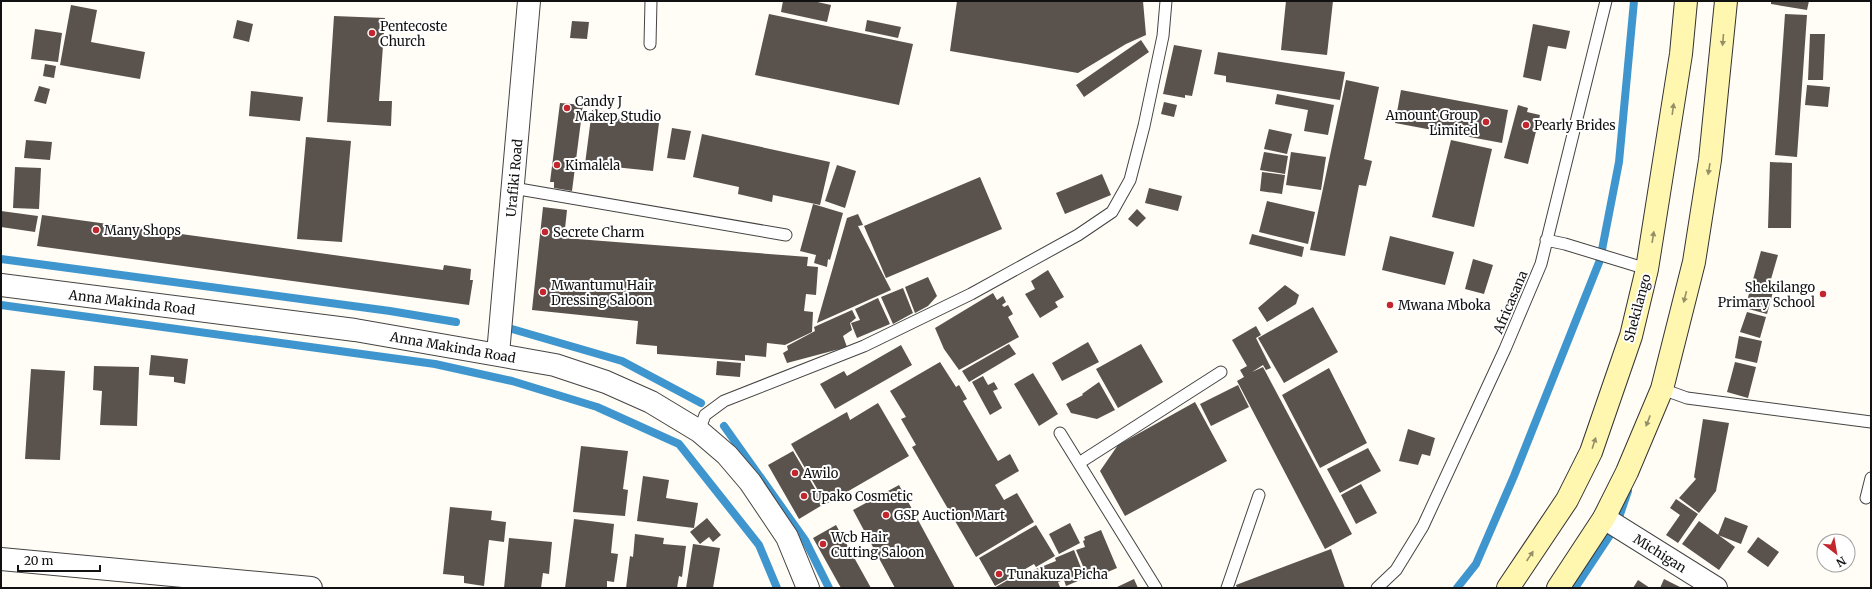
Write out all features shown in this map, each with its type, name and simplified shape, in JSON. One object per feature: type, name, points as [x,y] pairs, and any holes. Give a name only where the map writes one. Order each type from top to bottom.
[{"type":"main road","name":"Shekilango","points":[[1508,588],[1567,500],[1591,452],[1630,336],[1641,267],[1681,54],[1686,1]]},
{"type":"main road","points":[[1558,588],[1604,518],[1627,472],[1662,389],[1694,262],[1710,160],[1726,1]]},
{"type":"street","name":"Urafiki Road","points":[[498,354],[529,1]]},
{"type":"street","name":"Anna Makinda Road","points":[[1,285],[355,330],[555,365],[606,382],[651,402],[699,431],[727,455],[750,482],[788,537],[808,588]]},
{"type":"street","name":"Michigan","points":[[1604,518],[1716,588]]},
{"type":"street","points":[[1,559],[311,588]]},
{"type":"lane","points":[[650,44],[651,1]]},
{"type":"lane","points":[[699,431],[705,415],[724,401],[864,346],[977,290],[1078,235],[1112,212],[1130,180],[1144,126],[1163,36],[1166,1]]},
{"type":"lane","name":"Africasana","points":[[1377,588],[1396,570],[1423,526],[1511,335],[1541,264],[1606,1]]},
{"type":"lane","points":[[513,188],[786,235]]},
{"type":"lane","points":[[1546,240],[1565,244],[1641,267]]},
{"type":"lane","points":[[1079,463],[1221,372]]},
{"type":"lane","points":[[1662,389],[1687,398],[1871,422]]},
{"type":"lane","points":[[1060,433],[1156,588]]},
{"type":"lane","points":[[1866,498],[1871,478]]},
{"type":"lane","points":[[1227,588],[1259,496]]},
{"type":"building","points":[[783,1],[813,1],[831,5],[827,22],[781,12]]},
{"type":"building","points":[[957,1],[1143,1],[1146,35],[1126,44],[1078,73],[950,51]]},
{"type":"building","points":[[1286,1],[1333,1],[1327,55],[1281,50]]},
{"type":"building","points":[[1771,1],[1809,1],[1807,10],[1771,4]]},
{"type":"building","points":[[71,5],[97,10],[91,42],[145,52],[140,79],[60,65]]},
{"type":"building","points":[[769,14],[913,44],[899,105],[755,75]]},
{"type":"building","points":[[1785,14],[1807,15],[1797,157],[1775,155]]},
{"type":"building","points":[[334,16],[385,18],[379,101],[392,101],[391,126],[327,122]]},
{"type":"building","points":[[237,20],[253,24],[249,42],[233,38]]},
{"type":"building","points":[[867,20],[901,27],[898,38],[865,31]]},
{"type":"building","points":[[572,21],[589,22],[587,39],[570,38]]},
{"type":"building","points":[[1533,24],[1570,31],[1566,49],[1548,46],[1541,81],[1523,77]]},
{"type":"building","points":[[35,29],[62,33],[58,62],[31,59]]},
{"type":"building","points":[[1810,34],[1825,34],[1823,80],[1808,80]]},
{"type":"building","points":[[1141,40],[1149,52],[1084,97],[1076,85]]},
{"type":"building","points":[[1174,45],[1202,50],[1192,96],[1185,95],[1185,98],[1163,94]]},
{"type":"building","points":[[1218,52],[1345,72],[1340,100],[1226,82],[1226,76],[1214,74]]},
{"type":"building","points":[[45,64],[56,66],[54,78],[43,76]]},
{"type":"building","points":[[1346,80],[1379,87],[1364,159],[1372,161],[1366,186],[1359,185],[1345,256],[1310,250]]},
{"type":"building","points":[[1807,85],[1830,87],[1828,107],[1805,105]]},
{"type":"building","points":[[39,86],[50,89],[46,104],[34,101]]},
{"type":"building","points":[[1401,90],[1508,110],[1502,143],[1395,123]]},
{"type":"building","points":[[251,91],[303,97],[300,121],[249,116]]},
{"type":"building","points":[[1277,94],[1334,105],[1328,135],[1304,131],[1308,110],[1275,104]]},
{"type":"building","points":[[1164,102],[1177,105],[1174,117],[1161,114]]},
{"type":"building","points":[[560,103],[583,105],[572,191],[554,188],[554,182],[550,182]]},
{"type":"building","points":[[1518,105],[1528,108],[1527,112],[1540,115],[1528,164],[1504,158]]},
{"type":"building","points":[[592,110],[615,113],[615,118],[659,123],[653,171],[585,164]]},
{"type":"building","points":[[672,128],[691,131],[685,160],[667,158]]},
{"type":"building","points":[[1269,129],[1292,134],[1287,154],[1264,149]]},
{"type":"building","points":[[702,134],[830,162],[820,205],[773,195],[772,202],[738,194],[739,187],[693,177]]},
{"type":"building","points":[[306,137],[351,141],[342,242],[297,239]]},
{"type":"building","points":[[26,140],[52,142],[50,160],[24,158]]},
{"type":"building","points":[[1451,140],[1492,149],[1474,227],[1432,217]]},
{"type":"building","points":[[1264,152],[1288,156],[1285,174],[1260,170]]},
{"type":"building","points":[[1291,152],[1326,157],[1321,190],[1286,185]]},
{"type":"building","points":[[1770,162],[1792,163],[1791,228],[1768,228]]},
{"type":"building","points":[[837,165],[856,171],[845,208],[825,201]]},
{"type":"building","points":[[15,167],[41,168],[39,209],[13,208]]},
{"type":"building","points":[[1262,172],[1285,175],[1282,194],[1260,191]]},
{"type":"building","points":[[1102,174],[1111,195],[1065,214],[1056,193]]},
{"type":"building","points":[[980,177],[1002,229],[886,278],[864,226]]},
{"type":"building","points":[[1149,188],[1182,196],[1178,211],[1145,203]]},
{"type":"building","points":[[1267,201],[1315,212],[1308,244],[1259,232]]},
{"type":"building","points":[[813,204],[843,213],[830,260],[828,259],[827,267],[814,263],[816,255],[800,251]]},
{"type":"building","points":[[543,207],[567,210],[564,238],[808,257],[807,266],[818,267],[816,295],[806,294],[804,311],[813,312],[812,332],[785,345],[767,343],[766,357],[745,355],[745,361],[657,354],[657,346],[636,344],[638,321],[532,310]]},
{"type":"building","points":[[1137,209],[1146,218],[1137,227],[1128,219]]},
{"type":"building","points":[[1,211],[38,216],[35,232],[1,227]]},
{"type":"building","points":[[858,214],[863,225],[858,226],[891,290],[817,323],[847,218]]},
{"type":"building","points":[[42,215],[443,270],[444,265],[471,269],[470,280],[473,280],[469,305],[37,246]]},
{"type":"building","points":[[1252,234],[1304,247],[1302,257],[1249,244]]},
{"type":"building","points":[[1390,236],[1454,252],[1445,285],[1382,270]]},
{"type":"building","points":[[1761,251],[1778,255],[1769,286],[1774,288],[1767,314],[1745,308]]},
{"type":"building","points":[[1473,259],[1493,265],[1484,294],[1465,289]]},
{"type":"building","points":[[1048,270],[1064,297],[1055,302],[1058,307],[1040,318],[1025,294],[1035,289],[1031,281]]},
{"type":"building","points":[[928,277],[937,296],[928,306],[915,313],[905,287]]},
{"type":"building","points":[[1285,285],[1299,295],[1296,304],[1267,322],[1258,308]]},
{"type":"building","points":[[903,288],[913,313],[893,324],[881,297]]},
{"type":"building","points":[[993,293],[997,300],[1003,296],[1006,302],[1002,305],[1004,307],[1008,305],[1013,314],[1008,317],[1019,337],[959,370],[944,349],[935,328]]},
{"type":"building","points":[[878,298],[890,324],[857,338],[851,323],[860,320],[855,309]]},
{"type":"building","points":[[1313,307],[1338,352],[1284,383],[1258,338]]},
{"type":"building","points":[[852,310],[856,318],[850,323],[852,330],[843,336],[847,347],[787,363],[783,353],[788,350],[787,346],[815,331],[814,327]]},
{"type":"building","points":[[1747,312],[1766,317],[1760,338],[1740,332]]},
{"type":"building","points":[[1256,326],[1261,335],[1256,338],[1271,368],[1266,370],[1263,365],[1252,372],[1263,367],[1352,534],[1325,549],[1237,381],[1244,377],[1240,370],[1247,366],[1232,340]]},
{"type":"building","points":[[1739,336],[1762,341],[1757,363],[1735,358]]},
{"type":"building","points":[[1088,342],[1099,362],[1062,381],[1052,363]]},
{"type":"building","points":[[1009,344],[1016,354],[969,382],[962,371]]},
{"type":"building","points":[[1141,344],[1163,382],[1118,408],[1096,369]]},
{"type":"building","points":[[901,345],[912,365],[835,409],[820,384],[844,371],[847,376]]},
{"type":"building","points":[[151,355],[188,359],[185,384],[174,382],[174,377],[149,375]]},
{"type":"building","points":[[717,361],[741,363],[740,377],[716,375]]},
{"type":"building","points":[[940,362],[956,387],[959,385],[967,399],[963,401],[998,461],[1010,454],[1019,471],[995,485],[1004,500],[1017,493],[1034,522],[976,557],[912,447],[916,445],[901,419],[906,417],[890,391]]},
{"type":"building","points":[[1735,362],[1756,367],[1748,398],[1727,392]]},
{"type":"building","points":[[94,366],[139,367],[137,426],[100,425],[102,391],[93,390]]},
{"type":"building","points":[[1329,368],[1367,443],[1320,468],[1282,395]]},
{"type":"building","points":[[31,369],[65,371],[60,460],[25,459]]},
{"type":"building","points":[[1033,373],[1058,414],[1039,426],[1014,384]]},
{"type":"building","points":[[983,376],[988,385],[994,382],[998,389],[993,391],[1002,408],[990,415],[972,382]]},
{"type":"building","points":[[1099,382],[1115,410],[1097,419],[1071,413],[1066,404],[1083,395],[1082,394]]},
{"type":"building","points":[[1238,385],[1249,407],[1211,426],[1200,404]]},
{"type":"building","points":[[1195,402],[1227,461],[1125,516],[1100,471],[1118,445]]},
{"type":"building","points":[[878,403],[909,456],[826,504],[791,444],[847,412],[850,420]]},
{"type":"building","points":[[1703,419],[1729,423],[1716,491],[1699,513],[1679,498],[1696,479],[1694,477]]},
{"type":"building","points":[[1408,429],[1435,438],[1430,456],[1422,454],[1418,465],[1399,461]]},
{"type":"building","points":[[581,446],[628,451],[623,489],[628,490],[625,516],[573,512]]},
{"type":"building","points":[[1368,448],[1381,471],[1340,493],[1327,469]]},
{"type":"building","points":[[793,451],[824,504],[799,519],[768,465]]},
{"type":"building","points":[[643,476],[669,480],[666,498],[698,503],[694,528],[637,521]]},
{"type":"building","points":[[1361,484],[1377,513],[1356,524],[1341,495]]},
{"type":"building","points":[[899,485],[955,588],[895,588],[853,510]]},
{"type":"building","points":[[1676,499],[1698,514],[1678,543],[1666,535],[1680,515],[1670,508]]},
{"type":"building","points":[[450,507],[492,511],[491,520],[506,522],[504,542],[489,540],[484,586],[464,583],[464,576],[443,574]]},
{"type":"building","points":[[1725,517],[1748,526],[1741,544],[1718,535]]},
{"type":"building","points":[[707,518],[721,535],[713,542],[709,537],[700,544],[690,532]]},
{"type":"building","points":[[574,519],[614,524],[611,553],[618,554],[614,582],[607,581],[607,588],[565,588]]},
{"type":"building","points":[[1699,521],[1735,547],[1719,570],[1682,544]]},
{"type":"building","points":[[1070,523],[1080,543],[1059,554],[1049,534]]},
{"type":"building","points":[[836,525],[871,588],[841,588],[813,538]]},
{"type":"building","points":[[1036,525],[1055,556],[1036,567],[1034,564],[995,586],[979,558]]},
{"type":"building","points":[[1101,530],[1117,568],[1089,580],[1076,550],[1085,547],[1083,541],[1085,540],[1084,537]]},
{"type":"building","points":[[635,534],[664,538],[663,544],[686,546],[682,577],[679,576],[677,588],[626,588],[630,556],[633,557]]},
{"type":"building","points":[[1758,537],[1779,552],[1768,567],[1747,552]]},
{"type":"building","points":[[509,538],[552,542],[549,574],[543,573],[541,588],[504,588]]},
{"type":"building","points":[[693,544],[720,548],[713,588],[686,588]]},
{"type":"building","points":[[1331,549],[1345,588],[1237,588],[1236,585]]},
{"type":"building","points":[[1074,550],[1085,578],[1066,586],[1064,580],[1058,582],[1060,587],[1057,588],[994,588],[1020,573],[1021,575],[1056,561],[1055,558]]},
{"type":"building","points":[[1134,579],[1138,588],[1115,588]]},
{"type":"building","points":[[1664,579],[1682,588],[1660,588]]},
{"type":"building","points":[[1638,580],[1650,588],[1633,588]]},
{"type":"waterway","points":[[1457,588],[1476,564],[1514,476],[1600,260],[1619,162],[1634,1]]},
{"type":"waterway","points":[[1,259],[390,311],[456,322]]},
{"type":"waterway","points":[[1,305],[435,364],[512,381],[597,407],[679,444],[759,545],[777,588]]},
{"type":"waterway","points":[[512,329],[622,361],[701,403]]},
{"type":"waterway","points":[[724,426],[805,540],[829,588]]},
{"type":"waterway","points":[[1575,588],[1616,526],[1628,491]]},
{"type":"place","name":"Pentecoste Church","points":[[372,33]]},
{"type":"place","name":"Candy J Makep Studio","points":[[567,108]]},
{"type":"place","name":"Amount Group Limited","points":[[1486,122]]},
{"type":"place","name":"Pearly Brides","points":[[1526,125]]},
{"type":"place","name":"Kimalela","points":[[557,165]]},
{"type":"place","name":"Many Shops","points":[[96,230]]},
{"type":"place","name":"Secrete Charm","points":[[545,232]]},
{"type":"place","name":"Mwantumu Hair Dressing Saloon","points":[[543,292]]},
{"type":"place","name":"Shekilango Primary School","points":[[1823,294]]},
{"type":"place","name":"Mwana Mboka","points":[[1390,305]]},
{"type":"place","name":"Awilo","points":[[795,473]]},
{"type":"place","name":"Upako Cosmetic","points":[[804,496]]},
{"type":"place","name":"GSP Auction Mart","points":[[886,515]]},
{"type":"place","name":"Wcb Hair Cutting Saloon","points":[[823,544]]},
{"type":"place","name":"Tunakuza Picha","points":[[999,574]]}]
